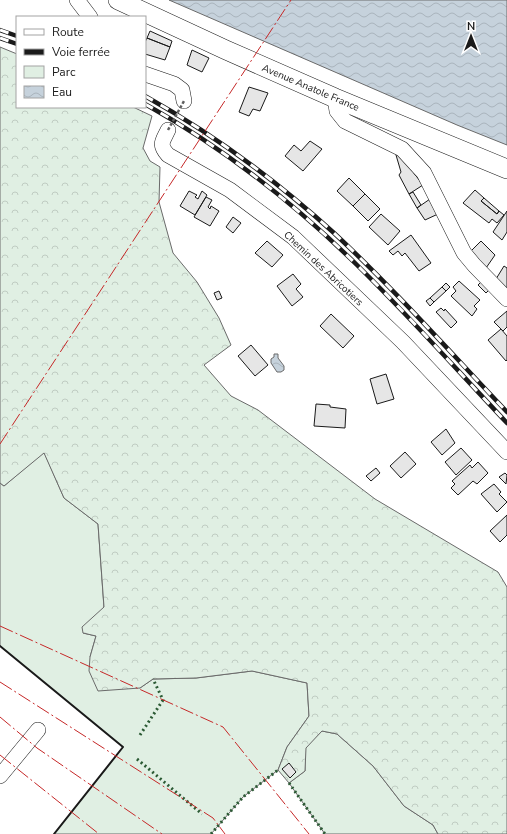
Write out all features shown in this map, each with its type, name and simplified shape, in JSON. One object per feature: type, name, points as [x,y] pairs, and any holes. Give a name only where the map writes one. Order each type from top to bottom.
[{"type":"main road","name":"Avenue Anatole France","points":[[118,0],[335,98],[507,169]]},
{"type":"street","points":[[77,0],[89,16]]},
{"type":"street","points":[[146,74],[174,84],[182,90],[184,101]]},
{"type":"street","points":[[335,98],[337,111],[345,121],[402,149],[424,173],[464,253],[507,299]]},
{"type":"street","name":"Chemin des Abricotiers","points":[[168,130],[162,143],[162,149],[168,155],[230,190],[294,237],[329,273],[403,342],[507,452]]},
{"type":"street","points":[[0,776],[38,730]]},
{"type":"path","points":[[168,130],[184,101]]},
{"type":"green space","points":[[0,47],[16,54],[16,108],[135,108],[152,116],[143,148],[150,161],[160,167],[159,202],[173,253],[197,282],[219,318],[231,345],[204,365],[231,396],[258,410],[375,499],[498,572],[507,587],[507,834],[438,834],[433,825],[404,806],[373,766],[337,734],[322,731],[306,748],[305,771],[289,783],[278,770],[287,747],[309,716],[307,683],[252,671],[196,678],[153,679],[140,688],[98,691],[89,671],[90,657],[96,636],[83,633],[82,627],[104,607],[98,524],[64,498],[44,453],[4,486],[0,483]]},
{"type":"green space","points":[[44,452],[64,498],[98,524],[104,608],[83,633],[96,636],[90,657],[140,688],[153,679],[196,678],[252,671],[307,683],[309,716],[287,747],[278,770],[243,797],[211,834],[54,834],[123,747],[0,646],[0,483],[4,486]]},
{"type":"green space","points":[[322,731],[337,734],[373,766],[404,806],[433,825],[438,834],[325,834],[289,783],[305,771],[305,748]]},
{"type":"water","points":[[169,0],[507,0],[507,145],[457,125]]},
{"type":"water","points":[[274,354],[278,354],[278,358],[284,366],[284,370],[281,372],[277,372],[271,363],[271,359],[274,357]]},
{"type":"building","points":[[150,31],[172,41],[170,47],[147,38]]},
{"type":"building","points":[[147,38],[170,47],[165,60],[146,54]]},
{"type":"building","points":[[192,50],[209,58],[202,72],[187,65]]},
{"type":"building","points":[[249,87],[268,93],[260,111],[253,109],[249,116],[239,112]]},
{"type":"building","points":[[310,141],[322,149],[303,171],[285,156],[294,145],[301,151]]},
{"type":"building","points":[[398,152],[423,185],[409,194],[399,175],[401,172],[396,155]]},
{"type":"building","points":[[349,178],[365,194],[353,206],[337,191]]},
{"type":"building","points":[[475,190],[484,198],[481,201],[497,214],[499,211],[504,215],[497,223],[492,219],[489,223],[463,203]]},
{"type":"building","points":[[189,191],[197,195],[195,197],[198,199],[202,191],[207,195],[195,215],[180,206]]},
{"type":"building","points":[[413,192],[421,205],[417,208],[409,194]]},
{"type":"building","points":[[365,194],[380,209],[368,221],[353,206]]},
{"type":"building","points":[[206,197],[212,200],[208,207],[210,209],[211,206],[219,211],[210,226],[194,217]]},
{"type":"building","points":[[484,198],[499,211],[497,214],[481,201]]},
{"type":"building","points":[[430,199],[438,214],[425,220],[417,208]]},
{"type":"building","points":[[507,211],[507,232],[502,240],[493,232]]},
{"type":"building","points":[[381,214],[400,231],[388,245],[369,227]]},
{"type":"building","points":[[233,217],[241,223],[233,233],[226,227]]},
{"type":"building","points":[[411,235],[431,263],[419,271],[405,253],[402,256],[398,251],[393,255],[389,251]]},
{"type":"building","points":[[267,241],[283,255],[272,267],[255,253]]},
{"type":"building","points":[[481,241],[495,255],[486,268],[471,251]]},
{"type":"building","points":[[504,266],[507,268],[507,290],[496,279]]},
{"type":"building","points":[[293,274],[301,284],[296,289],[303,297],[292,306],[277,286]]},
{"type":"building","points":[[459,281],[480,300],[474,306],[477,309],[472,316],[451,296],[456,291],[453,287]]},
{"type":"building","points":[[481,282],[489,290],[486,293],[478,285]]},
{"type":"building","points":[[446,283],[450,287],[446,291],[442,287]]},
{"type":"building","points":[[442,287],[446,291],[434,302],[430,298]]},
{"type":"building","points":[[219,291],[222,298],[217,300],[214,293]]},
{"type":"building","points":[[430,298],[434,302],[430,306],[426,301]]},
{"type":"building","points":[[441,308],[444,311],[445,309],[457,322],[451,328],[436,312]]},
{"type":"building","points":[[507,311],[507,327],[503,331],[494,322]]},
{"type":"building","points":[[331,314],[354,336],[343,348],[320,326]]},
{"type":"building","points":[[501,329],[507,336],[506,361],[488,340]]},
{"type":"building","points":[[251,345],[268,365],[255,376],[238,356]]},
{"type":"building","points":[[386,374],[394,399],[377,404],[370,379]]},
{"type":"building","points":[[316,404],[330,405],[330,407],[346,409],[345,428],[314,426]]},
{"type":"building","points":[[446,429],[455,443],[442,455],[431,442]]},
{"type":"building","points":[[461,448],[472,460],[456,475],[445,462]]},
{"type":"building","points":[[405,452],[416,464],[401,478],[390,466]]},
{"type":"building","points":[[478,462],[488,473],[477,484],[473,481],[458,495],[451,488],[455,484],[452,481],[470,465],[472,468]]},
{"type":"building","points":[[376,468],[380,473],[371,481],[366,476]]},
{"type":"building","points":[[505,473],[507,475],[506,484],[499,477]]},
{"type":"building","points":[[494,484],[501,492],[499,494],[507,502],[497,512],[481,494]]},
{"type":"building","points":[[507,515],[507,535],[500,542],[490,531]]},
{"type":"building","points":[[289,763],[296,772],[290,778],[282,769]]},
{"type":"railway","points":[[0,30],[16,36]]},
{"type":"railway","points":[[0,38],[16,44]]},
{"type":"railway","points":[[146,97],[195,126],[244,159],[290,195],[334,233],[422,321],[507,412]]},
{"type":"railway","points":[[146,105],[229,157],[283,198],[333,242],[414,323],[507,423]]},
{"type":"hedge","points":[[140,735],[163,700],[153,679]]},
{"type":"hedge","points":[[137,759],[202,814]]},
{"type":"hedge","points":[[211,834],[243,797],[278,770]]},
{"type":"hedge","points":[[289,783],[325,834]]},
{"type":"wall","points":[[0,646],[123,747],[54,834]]},
{"type":"power","points":[[0,444],[291,0]]},
{"type":"power","points":[[0,626],[223,727],[309,834]]},
{"type":"power","points":[[0,682],[213,818],[225,834]]},
{"type":"power","points":[[0,717],[37,748],[162,834]]},
{"type":"power","points":[[0,755],[99,834]]}]
